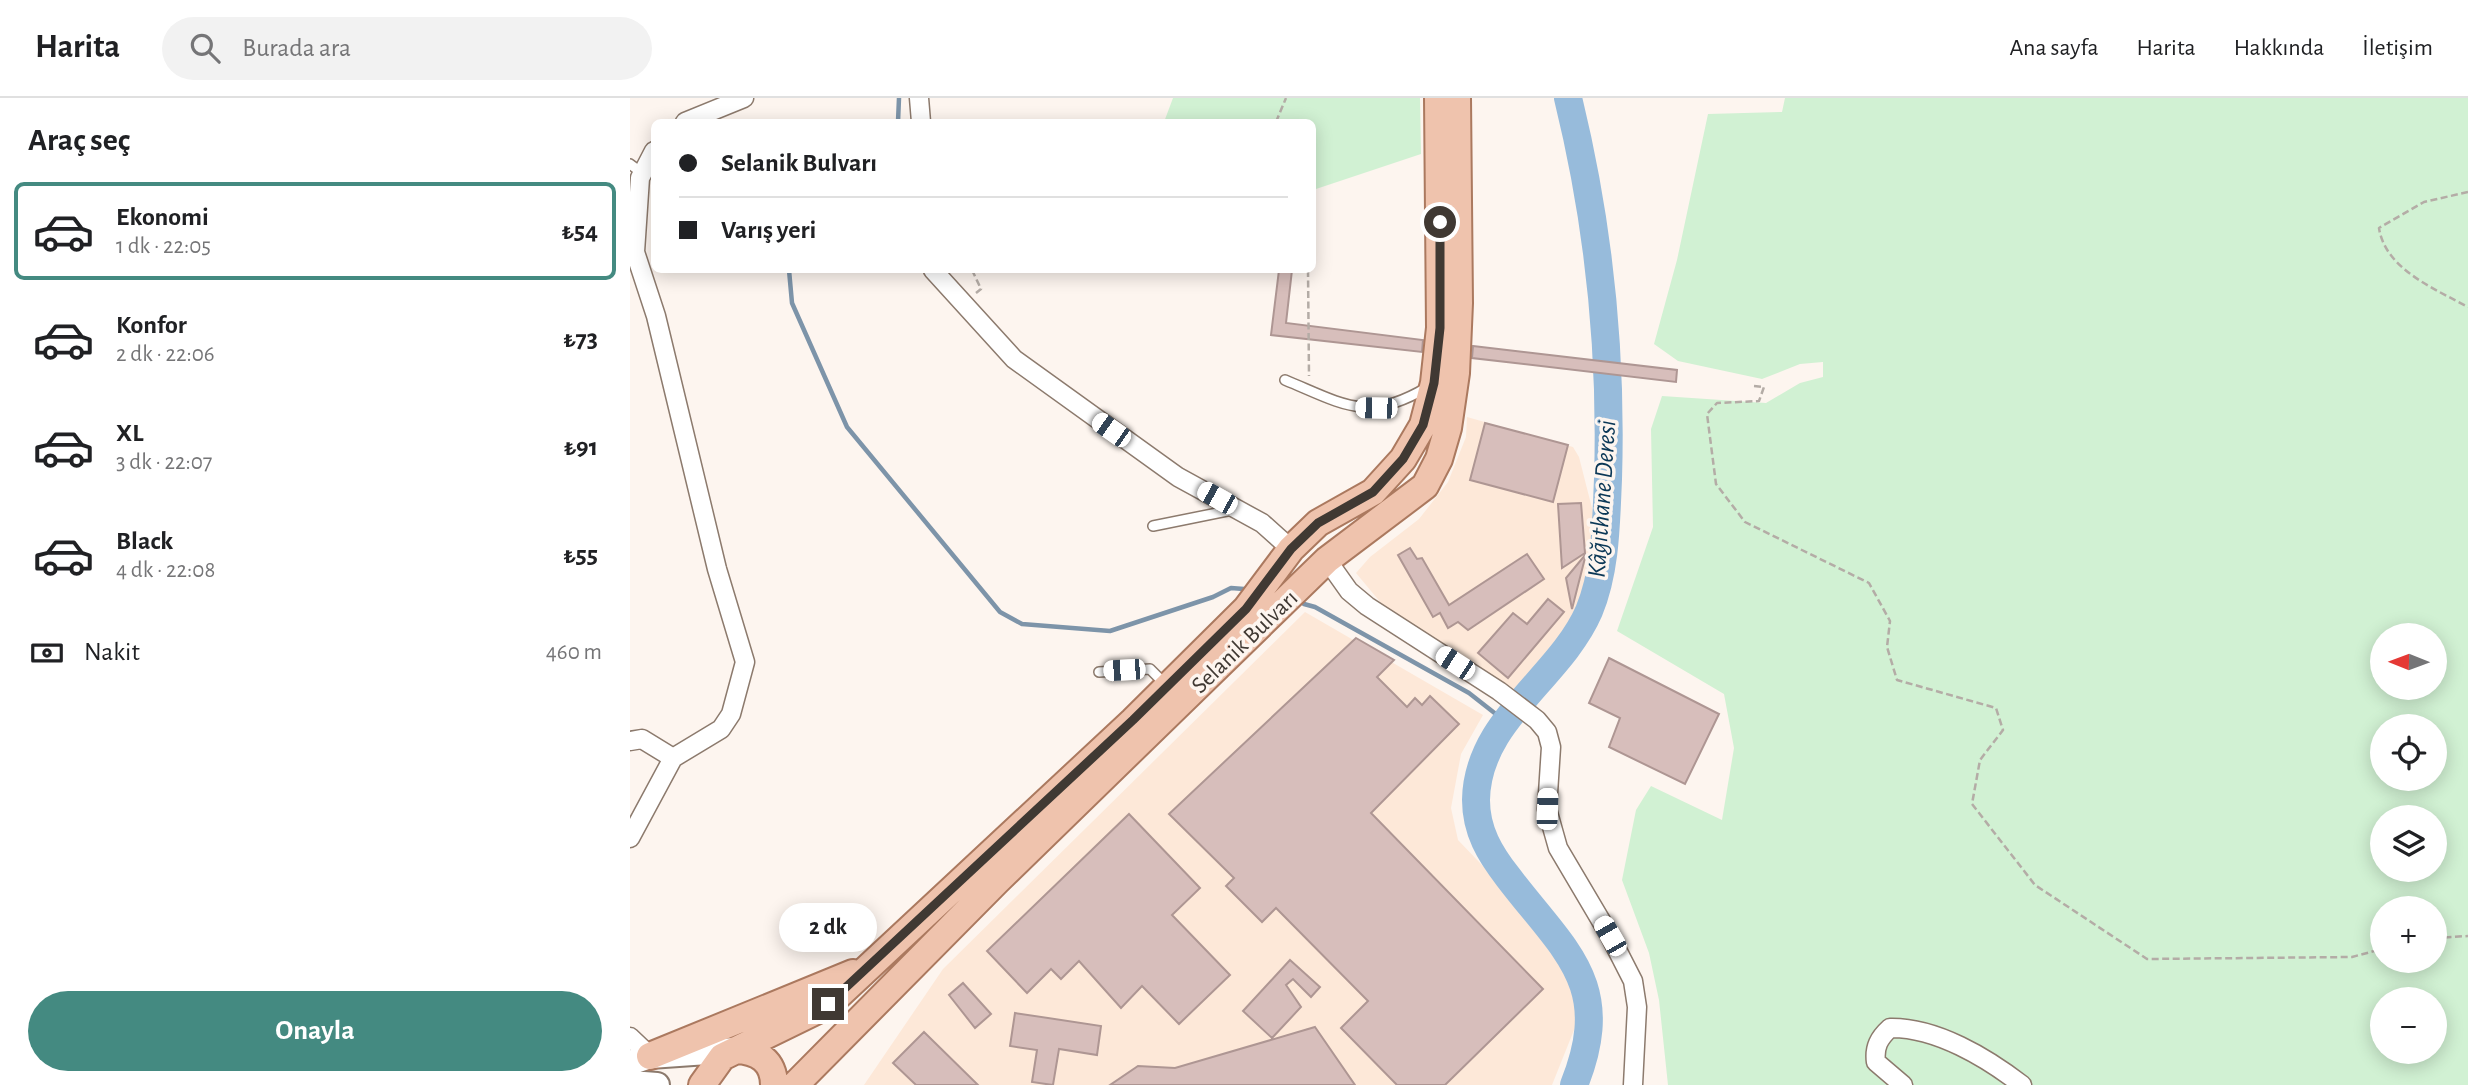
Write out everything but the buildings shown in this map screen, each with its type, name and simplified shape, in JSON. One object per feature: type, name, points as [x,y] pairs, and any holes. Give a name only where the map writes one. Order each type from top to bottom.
[{"type":"main road","name":"Selanik Bulvarı","points":[[795,1085],[952,908],[1246,609],[1288,552],[1318,523],[1373,492],[1403,459],[1423,425],[1434,383],[1454,102]]},
{"type":"main road","name":"Selanik Bulvarı","points":[[702,1085],[717,1062],[828,1004],[874,964],[952,908],[1327,560],[1425,486],[1439,459],[1448,428],[1456,373],[1459,303],[1454,102]]},
{"type":"main road","points":[[1288,552],[1309,554],[1327,560],[1342,523],[1373,492]]},
{"type":"main road","points":[[640,1059],[874,964]]},
{"type":"main road","points":[[640,1059],[750,1051],[766,1060],[774,1085]]},
{"type":"main road","points":[[630,1083],[657,1085]]},
{"type":"street","points":[[692,119],[744,98]]},
{"type":"street","points":[[919,98],[921,119]]},
{"type":"street","points":[[630,838],[673,758],[721,729],[732,713],[745,662],[718,569],[656,316],[635,252],[636,168],[651,154]]},
{"type":"street","points":[[936,273],[964,300],[1014,359],[1178,477],[1262,523],[1288,552]]},
{"type":"street","points":[[1327,560],[1349,590],[1367,606],[1499,691],[1537,720],[1547,732],[1551,747],[1547,809],[1558,848],[1633,981],[1637,1007],[1633,1085]]},
{"type":"street","points":[[630,741],[642,738],[673,758]]},
{"type":"street","points":[[1903,1085],[1875,1062],[1874,1051],[1880,1037],[1890,1028],[1908,1028],[1930,1034],[1968,1051],[2022,1085]]},
{"type":"street","points":[[630,1037],[640,1059]]},
{"type":"lane","points":[[1285,380],[1358,408],[1376,408],[1403,401],[1434,383]]},
{"type":"lane","points":[[1153,526],[1237,509]]},
{"type":"lane","points":[[1099,672],[1150,669],[1168,686]]},
{"type":"path","points":[[1277,119],[1286,98]]},
{"type":"path","points":[[2468,192],[2424,202],[2379,228],[2381,241],[2395,260],[2421,282],[2468,307]]},
{"type":"path","points":[[964,300],[981,289],[973,273]]},
{"type":"path","points":[[1308,273],[1309,390]]},
{"type":"path","points":[[1754,386],[1764,387],[1759,401],[1717,403],[1707,414],[1716,484],[1745,522],[1869,583],[1890,621],[1887,647],[1897,680],[1996,708],[2003,730],[1980,760],[1972,804],[2035,885],[2147,959],[2352,957],[2370,952]]},
{"type":"path","points":[[2447,937],[2468,936]]},
{"type":"shaded area","points":[[1467,417],[1573,447],[1579,457],[1594,516],[1599,549],[1593,583],[1575,620],[1550,655],[1514,693],[1381,603],[1356,573],[1370,557],[1419,519],[1448,482],[1466,437]]},
{"type":"shaded area","points":[[1305,612],[1483,715],[1461,754],[1451,808],[1458,840],[1503,887],[1576,988],[1578,1020],[1552,1085],[864,1085],[943,969]]},
{"type":"green space","points":[[1173,98],[1420,98],[1421,154],[1316,189],[1316,119],[1165,119]]},
{"type":"green space","points":[[1785,98],[2468,98],[2468,1085],[1668,1085],[1659,1000],[1649,953],[1622,880],[1636,810],[1651,786],[1722,820],[1734,748],[1724,694],[1617,631],[1653,527],[1651,429],[1662,396],[1766,403],[1800,383],[1823,377],[1823,362],[1800,364],[1762,379],[1678,361],[1654,344],[1677,260],[1708,114],[1782,112]]},
{"type":"waterway","points":[[898,119],[899,98]]},
{"type":"waterway","name":"Kâğıthane Deresi","points":[[1568,98],[1588,193],[1605,335],[1609,431],[1606,529],[1602,563],[1595,595],[1576,635],[1522,701],[1490,746],[1480,772],[1476,800],[1481,832],[1495,860],[1564,948],[1577,970],[1586,994],[1589,1020],[1585,1050],[1574,1085]]},
{"type":"waterway","points":[[789,273],[792,303],[847,427],[1000,612],[1022,624],[1110,631],[1213,597],[1231,588],[1244,589]]},
{"type":"waterway","points":[[1304,604],[1315,607],[1469,693],[1506,722]]},
{"type":"route","points":[[828,1004],[1133,720],[1246,609],[1285,554],[1318,523],[1373,492],[1403,459],[1423,425],[1434,383],[1440,328],[1440,222]]}]
